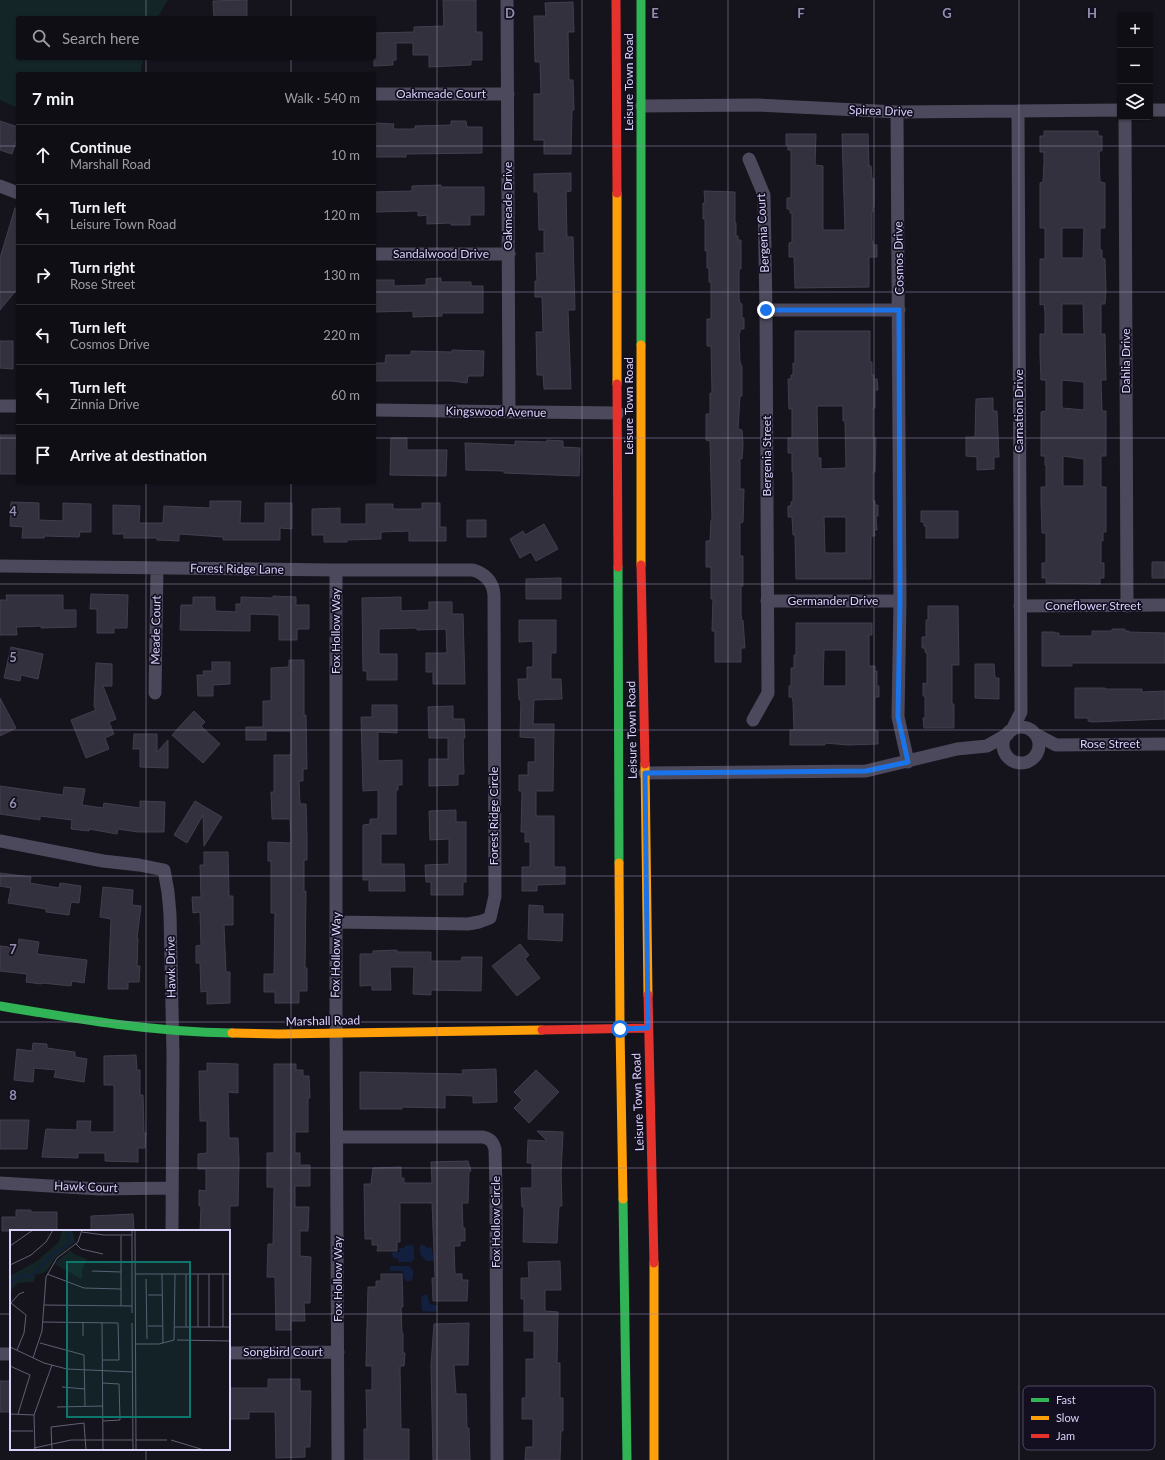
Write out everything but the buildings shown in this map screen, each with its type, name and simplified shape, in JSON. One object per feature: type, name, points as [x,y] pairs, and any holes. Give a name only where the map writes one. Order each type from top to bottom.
[{"type":"main road","name":"Leisure Town Road","points":[[616,0],[620,1029],[626,1460]]},
{"type":"main road","points":[[622,0],[625,38]]},
{"type":"main road","name":"Leisure Town Road","points":[[641,0],[641,561],[648,1028],[655,1290],[654,1460]]},
{"type":"main road","points":[[632,96],[634,102],[642,106]]},
{"type":"main road","points":[[618,413],[628,429]]},
{"type":"main road","points":[[632,441],[641,561]]},
{"type":"main road","name":"Marshall Road","points":[[0,1006],[96,1022],[172,1031],[279,1034],[648,1028]]},
{"type":"street","name":"Oakmeade Drive","points":[[507,0],[509,412]]},
{"type":"street","name":"Oakmeade Court","points":[[376,94],[508,94]]},
{"type":"street","name":"Spirea Drive","points":[[642,106],[757,105],[897,112],[1117,110]]},
{"type":"street","name":"Carnation Drive","points":[[1010,732],[1021,712],[1018,110]]},
{"type":"street","points":[[1153,110],[1165,110]]},
{"type":"street","name":"Cosmos Drive","points":[[897,112],[900,601],[898,717],[908,762]]},
{"type":"street","name":"Dahlia Drive","points":[[1125,120],[1127,606]]},
{"type":"street","name":"Bergenia Court","points":[[749,159],[764,195],[766,310]]},
{"type":"street","points":[[0,186],[16,192]]},
{"type":"street","name":"Sandalwood Drive","points":[[376,254],[509,254]]},
{"type":"street","points":[[766,310],[899,310]]},
{"type":"street","name":"Bergenia Street","points":[[753,720],[768,693],[766,310]]},
{"type":"street","points":[[0,406],[16,406]]},
{"type":"street","name":"Kingswood Avenue","points":[[376,410],[618,413]]},
{"type":"street","name":"Forest Ridge Lane","points":[[0,566],[474,570]]},
{"type":"street","name":"Meade Court","points":[[155,692],[157,568]]},
{"type":"street","name":"Fox Hollow Way","points":[[336,570],[338,1460]]},
{"type":"street","name":"Forest Ridge Circle","points":[[337,922],[468,924],[490,918],[495,896],[494,595],[493,587],[488,578],[482,572],[474,570]]},
{"type":"street","name":"Germander Drive","points":[[767,601],[900,601]]},
{"type":"street","name":"Coneflower Street","points":[[1020,606],[1165,605]]},
{"type":"street","name":"Carnation Drive","points":[[1021,712],[1033,732]]},
{"type":"street","points":[[645,773],[866,771],[957,749],[987,746],[1018,728],[1025,728],[1033,732],[1038,739],[1039,745],[1035,757],[1026,763],[1020,763],[1010,759],[1006,755],[987,746]]},
{"type":"street","points":[[1006,755],[1004,744],[1010,732]]},
{"type":"street","name":"Rose Street","points":[[1033,732],[1056,745]]},
{"type":"street","name":"Rose Street","points":[[1035,757],[1056,745],[1165,744]]},
{"type":"street","name":"Hawk Drive","points":[[0,841],[103,861],[139,865],[164,870],[170,914],[173,1054],[172,1230]]},
{"type":"street","name":"Fox Hollow Circle","points":[[337,1137],[483,1137],[489,1138],[493,1143],[495,1149],[496,1191],[497,1460]]},
{"type":"street","name":"Hawk Court","points":[[0,1183],[100,1189],[172,1188]]},
{"type":"street","name":"Songbird Court","points":[[230,1352],[338,1352]]},
{"type":"shaded area","points":[[0,0],[168,0],[158,16],[16,16],[16,60],[143,60],[141,68],[142,72],[16,72],[16,107],[0,100]]},
{"type":"water","points":[[407,1245],[412,1245],[414,1248],[414,1259],[411,1262],[399,1262],[398,1259],[393,1258],[391,1254],[393,1252],[400,1252],[399,1248],[404,1248]]},
{"type":"water","points":[[421,1245],[424,1245],[427,1248],[431,1247],[433,1254],[441,1255],[440,1261],[426,1261],[420,1254]]},
{"type":"water","points":[[390,1266],[409,1266],[413,1270],[413,1278],[410,1281],[406,1281],[402,1271],[390,1271]]},
{"type":"water","points":[[427,1294],[430,1304],[438,1307],[436,1312],[422,1311],[421,1296]]},
{"type":"traffic: fast","points":[[641,0],[641,345]]},
{"type":"traffic: fast","points":[[618,567],[619,863]]},
{"type":"traffic: fast","points":[[0,1006],[86,1020],[144,1027],[232,1033]]},
{"type":"traffic: fast","points":[[623,1199],[627,1460]]},
{"type":"traffic: slow","points":[[617,193],[617,384]]},
{"type":"traffic: slow","points":[[641,345],[641,565]]},
{"type":"traffic: slow","points":[[645,764],[648,995]]},
{"type":"traffic: slow","points":[[619,863],[623,1199]]},
{"type":"traffic: slow","points":[[232,1033],[279,1034],[542,1030]]},
{"type":"traffic: slow","points":[[654,1263],[654,1460]]},
{"type":"traffic: jam","points":[[616,0],[617,193]]},
{"type":"traffic: jam","points":[[617,384],[618,567]]},
{"type":"traffic: jam","points":[[641,565],[645,764]]},
{"type":"traffic: jam","points":[[648,995],[654,1263]]},
{"type":"traffic: jam","points":[[542,1030],[648,1028]]},
{"type":"route","points":[[620,1029],[648,1028],[645,773],[866,771],[908,762],[898,717],[900,601],[899,310],[766,310]]}]
